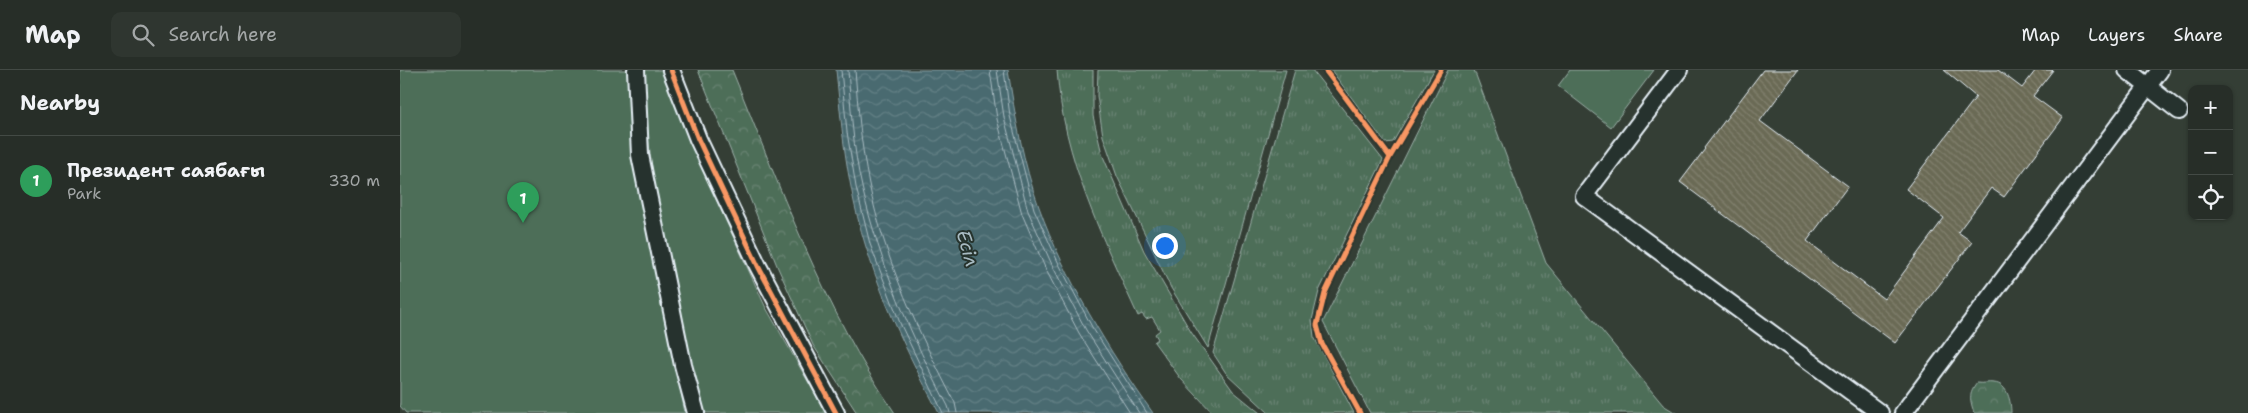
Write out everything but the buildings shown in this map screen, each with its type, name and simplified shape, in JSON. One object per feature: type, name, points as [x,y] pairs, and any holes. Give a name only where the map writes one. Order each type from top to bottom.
[{"type":"street","points":[[636,70],[640,155],[683,366],[696,413]]},
{"type":"street","points":[[671,70],[698,139],[758,266],[836,413]]},
{"type":"street","points":[[1679,70],[1584,196],[1880,413]]},
{"type":"street","points":[[2126,70],[2179,111]]},
{"type":"street","points":[[1903,413],[2160,70]]},
{"type":"green space","points":[[400,70],[627,70],[632,145],[685,413],[406,413],[400,406]]},
{"type":"green space","points":[[643,70],[662,70],[698,160],[765,306],[826,413],[704,413],[672,286],[656,200]]},
{"type":"green space","points":[[698,70],[732,70],[804,246],[824,289],[869,373],[895,413],[857,413],[813,345],[778,268]]},
{"type":"green space","points":[[1057,70],[1093,70],[1093,116],[1102,154],[1144,251],[1191,332],[1233,391],[1260,413],[1213,413],[1181,379],[1154,342],[1158,339],[1155,334],[1160,330],[1152,317],[1146,319],[1142,314],[1138,316],[1098,227],[1076,166],[1067,134]]},
{"type":"green space","points":[[1098,70],[1286,70],[1208,348],[1171,288],[1117,176],[1103,136],[1097,96]]},
{"type":"green space","points":[[1295,70],[1312,70],[1383,160],[1319,291],[1312,320],[1314,337],[1354,413],[1269,413],[1226,373],[1213,353]]},
{"type":"green space","points":[[1331,70],[1434,70],[1393,142],[1385,143]]},
{"type":"green space","points":[[1448,70],[1474,70],[1546,263],[1663,405],[1676,413],[1370,413],[1323,322]]},
{"type":"green space","points":[[1570,70],[1654,70],[1611,127],[1558,86]]},
{"type":"green space","points":[[1977,383],[1994,383],[2003,387],[2008,394],[2011,413],[1974,413],[1971,397]]},
{"type":"water","name":"Есіл","points":[[836,70],[1008,70],[1024,156],[1033,190],[1049,233],[1089,314],[1153,413],[939,413],[898,331],[875,275],[866,246],[848,172]]},
{"type":"cycle path","points":[[671,70],[698,139],[758,266],[836,413]]},
{"type":"cycle path","points":[[1325,70],[1390,157]]},
{"type":"cycle path","points":[[1360,413],[1322,344],[1317,325],[1325,293],[1390,157],[1441,70]]},
{"type":"place","name":"Президент саябағы","points":[[523,223]]}]
